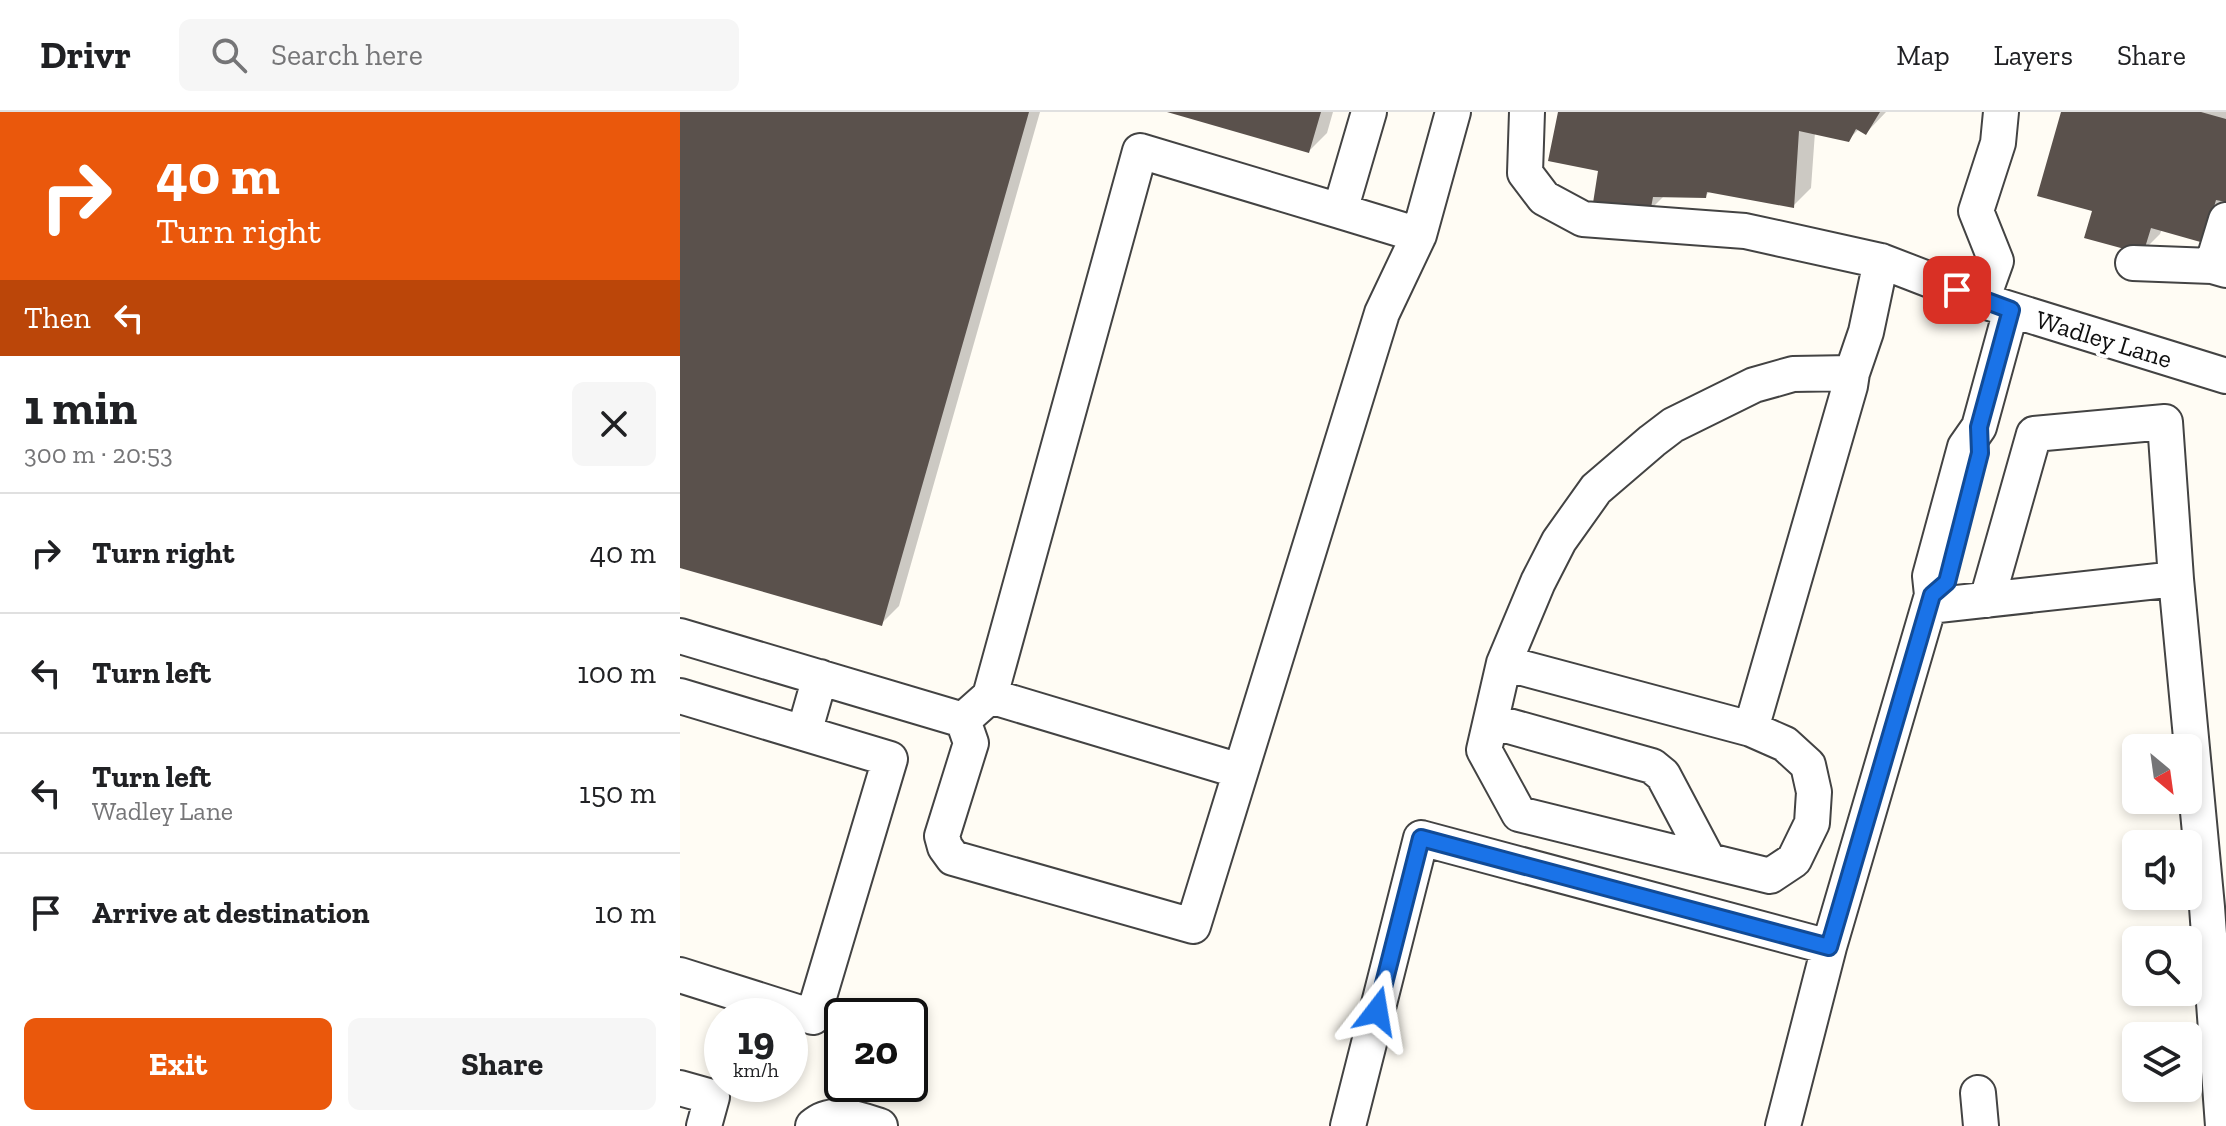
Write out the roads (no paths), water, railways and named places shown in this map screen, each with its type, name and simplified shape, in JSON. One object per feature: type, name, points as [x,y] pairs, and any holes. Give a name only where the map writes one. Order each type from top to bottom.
[{"type":"street","points":[[1340,211],[1369,112]]},
{"type":"street","points":[[963,720],[971,743],[942,836],[953,858],[1193,926],[1382,313],[1419,235],[1453,112]]},
{"type":"street","name":"Wadley Lane","points":[[1527,112],[1525,173],[1544,198],[1583,219],[1745,231],[1881,261],[1996,305],[2226,376]]},
{"type":"street","points":[[1783,1126],[1829,947],[1931,600],[1947,582],[1955,516],[1980,453],[1979,427],[1996,305],[1996,261],[1976,211],[1998,143],[2001,112]]},
{"type":"street","points":[[963,720],[990,696],[1140,151],[1419,235]]},
{"type":"street","points":[[2133,263],[2219,268],[2226,220]]},
{"type":"street","points":[[1751,729],[1866,332],[1881,261]]},
{"type":"street","points":[[1504,663],[1751,729],[1785,744],[1808,765],[1814,792],[1812,823],[1794,860],[1770,876],[1519,814],[1484,750],[1504,663],[1538,582],[1559,541],[1596,489],[1673,425],[1754,385],[1793,374],[1852,373]]},
{"type":"street","points":[[1987,600],[2034,434],[2165,422],[2223,1126]]},
{"type":"street","points":[[1931,600],[1987,600],[2176,579]]},
{"type":"street","points":[[680,636],[963,720]]},
{"type":"street","points":[[804,733],[820,677]]},
{"type":"street","points":[[680,696],[890,759],[813,1017],[680,975]]},
{"type":"street","points":[[990,696],[1240,771]]},
{"type":"street","points":[[1491,721],[1652,766],[1663,775],[1708,860]]},
{"type":"street","points":[[1348,1126],[1421,838],[1829,947]]},
{"type":"street","points":[[680,1088],[712,1097],[704,1126]]},
{"type":"street","points":[[813,1126],[822,1118],[850,1117],[880,1126]]}]
